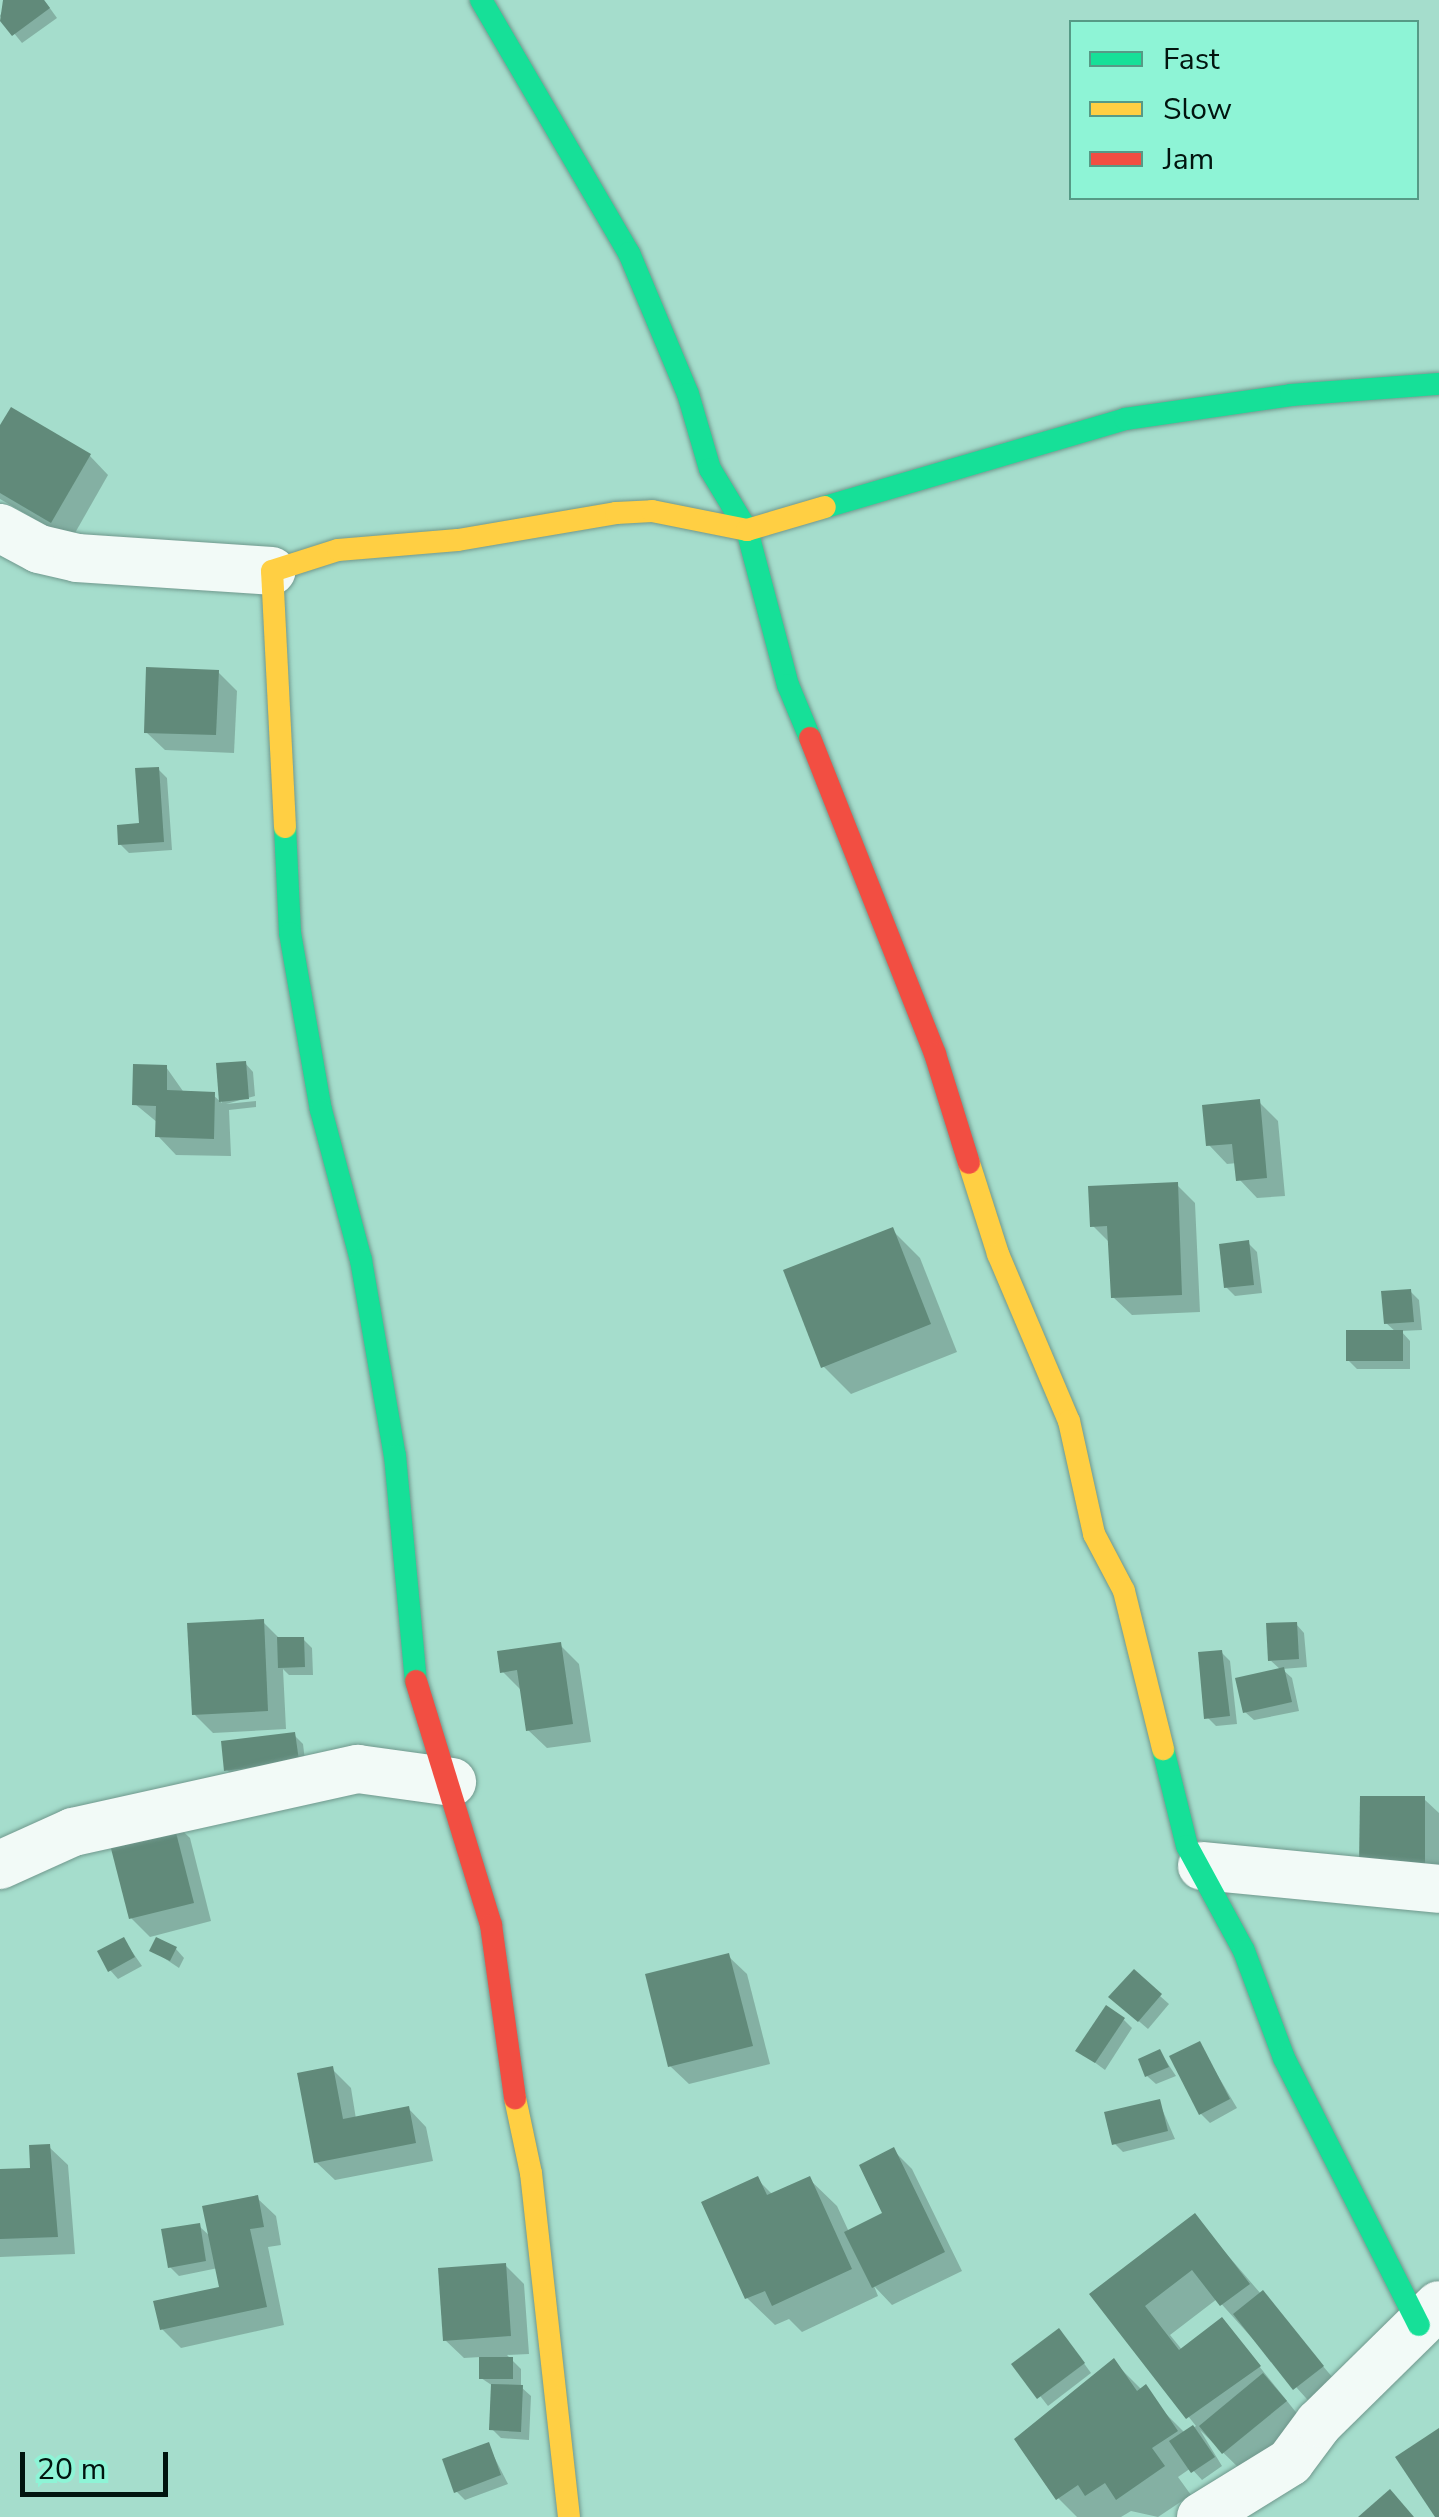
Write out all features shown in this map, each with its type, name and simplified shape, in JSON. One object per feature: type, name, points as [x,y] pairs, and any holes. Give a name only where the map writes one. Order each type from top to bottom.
[{"type":"street","points":[[481,0],[629,253],[688,394],[710,469],[747,530],[788,685],[864,865],[936,1054],[998,1254],[1069,1421],[1094,1534],[1124,1590],[1186,1846],[1202,1866],[1244,1950],[1284,2058],[1429,2315],[1319,2423],[1290,2462],[1201,2517]]},
{"type":"street","points":[[0,528],[39,549],[77,558],[272,570],[338,550],[458,540],[616,513],[652,512],[747,530],[1124,419],[1291,395],[1439,384]]},
{"type":"street","points":[[272,570],[290,933],[320,1110],[361,1260],[395,1456],[417,1692],[452,1782],[491,1925],[503,2040],[531,2173],[569,2517]]},
{"type":"street","points":[[0,1865],[74,1832],[358,1768],[452,1782]]},
{"type":"street","points":[[1202,1866],[1439,1889]]},
{"type":"building","points":[[3,0],[44,0],[50,8],[12,36],[0,21]]},
{"type":"building","points":[[11,407],[91,454],[51,523],[0,493],[0,425]]},
{"type":"building","points":[[146,667],[219,670],[216,735],[144,733]]},
{"type":"building","points":[[159,767],[164,842],[118,845],[117,825],[139,823],[135,768]]},
{"type":"building","points":[[246,1061],[249,1099],[219,1102],[216,1063]]},
{"type":"building","points":[[133,1064],[167,1065],[167,1090],[215,1092],[214,1139],[155,1137],[156,1106],[132,1105]]},
{"type":"building","points":[[1260,1099],[1267,1178],[1236,1181],[1232,1144],[1206,1146],[1202,1105]]},
{"type":"building","points":[[1178,1182],[1182,1295],[1111,1298],[1107,1226],[1090,1227],[1088,1186]]},
{"type":"building","points":[[893,1227],[931,1324],[821,1368],[783,1270]]},
{"type":"building","points":[[1249,1240],[1254,1285],[1224,1288],[1219,1244]]},
{"type":"building","points":[[1411,1289],[1414,1322],[1384,1324],[1381,1291]]},
{"type":"building","points":[[1346,1330],[1403,1330],[1403,1361],[1346,1361]]},
{"type":"building","points":[[264,1619],[268,1711],[192,1715],[187,1623]]},
{"type":"building","points":[[1297,1622],[1299,1659],[1268,1661],[1266,1623]]},
{"type":"building","points":[[277,1637],[304,1637],[305,1667],[278,1668]]},
{"type":"building","points":[[561,1642],[573,1724],[526,1731],[517,1670],[500,1673],[497,1651]]},
{"type":"building","points":[[1222,1650],[1230,1716],[1204,1719],[1198,1652]]},
{"type":"building","points":[[1284,1667],[1292,1702],[1243,1713],[1235,1678]]},
{"type":"building","points":[[295,1732],[299,1761],[224,1771],[221,1741]]},
{"type":"building","points":[[1360,1796],[1425,1796],[1425,1867],[1359,1866]]},
{"type":"building","points":[[172,1817],[194,1903],[129,1919],[107,1833]]},
{"type":"building","points":[[124,1937],[135,1957],[108,1972],[97,1951]]},
{"type":"building","points":[[156,1937],[177,1947],[170,1961],[149,1951]]},
{"type":"building","points":[[729,1953],[753,2046],[668,2067],[645,1974]]},
{"type":"building","points":[[1134,1969],[1162,1994],[1138,2022],[1108,1997]]},
{"type":"building","points":[[1106,2005],[1125,2018],[1095,2063],[1075,2051]]},
{"type":"building","points":[[1200,2041],[1230,2099],[1199,2115],[1169,2056]]},
{"type":"building","points":[[1160,2049],[1169,2067],[1145,2077],[1138,2059]]},
{"type":"building","points":[[333,2066],[343,2119],[409,2106],[416,2143],[314,2163],[297,2073]]},
{"type":"building","points":[[1160,2099],[1168,2131],[1112,2145],[1104,2112]]},
{"type":"building","points":[[50,2144],[58,2237],[0,2239],[0,2169],[30,2168],[29,2145]]},
{"type":"building","points":[[894,2147],[945,2252],[872,2288],[844,2232],[882,2213],[859,2165]]},
{"type":"building","points":[[758,2176],[767,2195],[810,2176],[852,2269],[772,2306],[765,2291],[745,2299],[701,2202]]},
{"type":"building","points":[[258,2195],[264,2227],[250,2229],[267,2307],[160,2330],[153,2301],[219,2287],[202,2206]]},
{"type":"building","points":[[1195,2213],[1250,2284],[1220,2306],[1192,2270],[1145,2306],[1179,2350],[1222,2317],[1261,2366],[1186,2419],[1089,2294]]},
{"type":"building","points":[[200,2223],[206,2261],[168,2268],[161,2229]]},
{"type":"building","points":[[506,2263],[511,2336],[443,2341],[438,2268]]},
{"type":"building","points":[[1263,2290],[1324,2366],[1293,2390],[1233,2314]]},
{"type":"building","points":[[1059,2328],[1085,2363],[1037,2399],[1011,2364]]},
{"type":"building","points":[[479,2357],[513,2357],[513,2379],[479,2379]]},
{"type":"building","points":[[1114,2358],[1137,2391],[1146,2384],[1178,2431],[1152,2448],[1165,2466],[1116,2500],[1105,2483],[1085,2496],[1078,2485],[1056,2500],[1014,2439]]},
{"type":"building","points":[[1263,2373],[1287,2401],[1222,2454],[1199,2426]]},
{"type":"building","points":[[491,2384],[523,2385],[521,2432],[489,2430]]},
{"type":"building","points":[[1193,2425],[1215,2457],[1191,2473],[1169,2441]]},
{"type":"building","points":[[1439,2428],[1439,2517],[1435,2517],[1395,2457]]},
{"type":"building","points":[[489,2442],[501,2475],[454,2493],[442,2459]]},
{"type":"building","points":[[1390,2489],[1414,2517],[1358,2517]]},
{"type":"traffic: fast","points":[[481,0],[629,253],[688,394],[710,469],[747,530],[788,685],[810,738]]},
{"type":"traffic: fast","points":[[825,507],[1125,419],[1291,395],[1439,384]]},
{"type":"traffic: fast","points":[[285,827],[290,933],[321,1110],[361,1260],[395,1456],[416,1681]]},
{"type":"traffic: fast","points":[[1163,1749],[1187,1846],[1244,1951],[1284,2058],[1419,2325]]},
{"type":"traffic: slow","points":[[285,827],[272,571],[338,550],[458,540],[616,513],[652,511],[747,530],[825,507]]},
{"type":"traffic: slow","points":[[969,1163],[998,1254],[1069,1421],[1094,1534],[1124,1591],[1163,1749]]},
{"type":"traffic: slow","points":[[515,2098],[531,2173],[569,2517]]},
{"type":"traffic: jam","points":[[810,738],[935,1054],[969,1163]]},
{"type":"traffic: jam","points":[[416,1681],[491,1925],[515,2098]]}]
